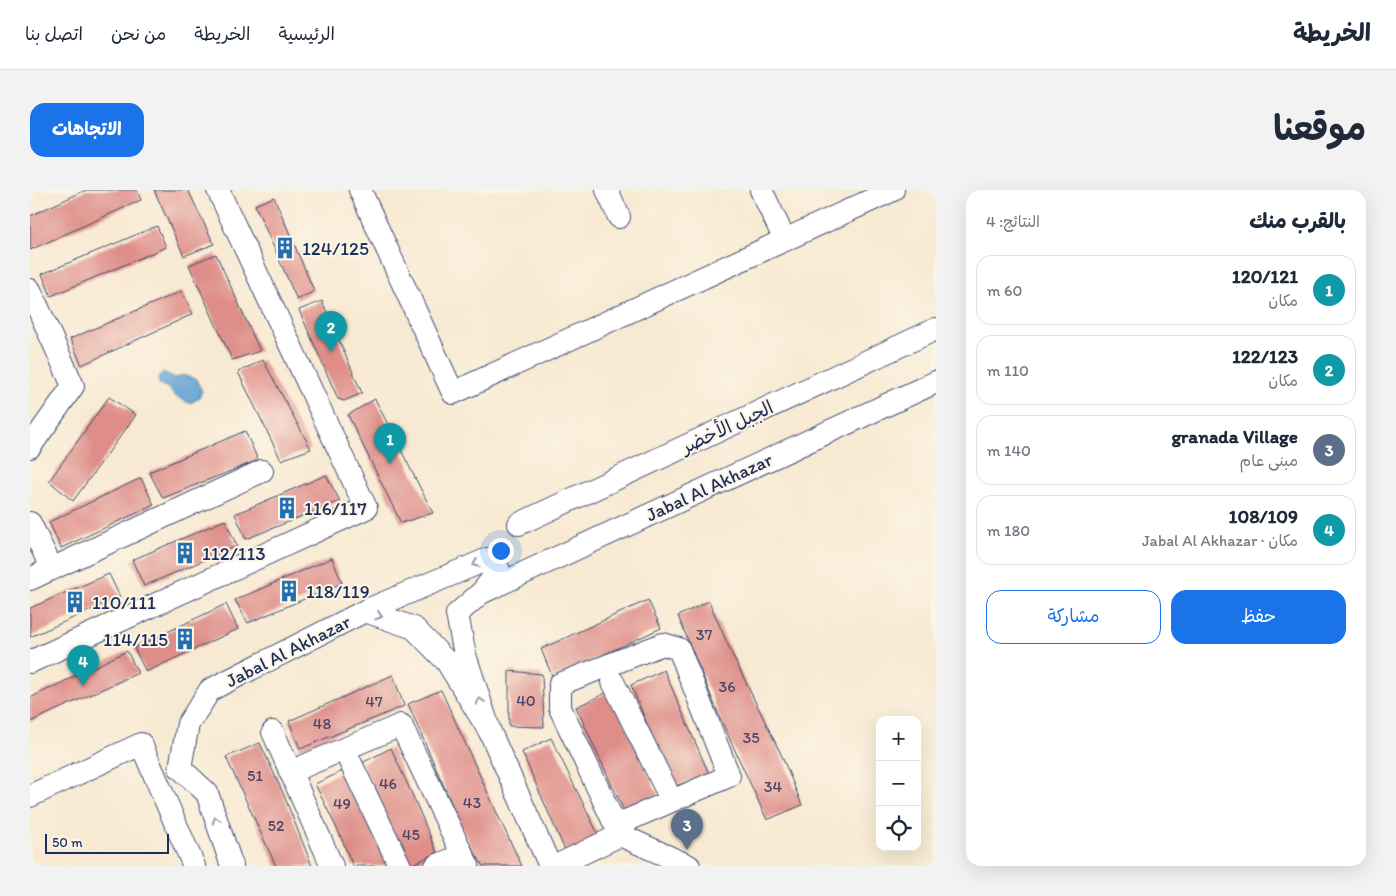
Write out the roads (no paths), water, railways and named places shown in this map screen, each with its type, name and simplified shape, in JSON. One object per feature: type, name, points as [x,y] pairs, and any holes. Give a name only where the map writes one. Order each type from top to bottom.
[{"type":"street","points":[[30,662],[366,508],[218,190]]},
{"type":"street","points":[[360,190],[453,393],[893,190]]},
{"type":"street","points":[[607,190],[619,217]]},
{"type":"street","points":[[761,190],[785,240]]},
{"type":"street","points":[[30,290],[73,386],[30,447]]},
{"type":"street","name":"الجبل الأخضر","points":[[519,524],[936,329]]},
{"type":"street","name":"Jabal Al Akhazar","points":[[482,592],[936,382]]},
{"type":"street","points":[[30,579],[262,471]]},
{"type":"street","points":[[30,523],[52,569]]},
{"type":"street","name":"Jabal Al Akhazar","points":[[232,866],[207,793],[180,768],[188,724],[210,690],[365,612],[488,559],[499,570],[482,592],[457,614],[465,655],[490,732]]},
{"type":"street","name":"Jabal Al Akhazar","points":[[365,612],[414,628],[447,662],[490,732]]},
{"type":"street","points":[[556,866],[620,835],[628,820],[729,776],[679,649],[663,644],[560,684],[560,708],[620,835],[689,866]]},
{"type":"street","points":[[613,682],[666,789]]},
{"type":"street","points":[[290,772],[401,725],[465,861],[436,866]]},
{"type":"street","points":[[273,732],[332,866]]},
{"type":"street","points":[[490,732],[550,866]]},
{"type":"street","points":[[30,796],[141,744],[194,866]]},
{"type":"street","points":[[344,749],[400,866]]},
{"type":"water","points":[[163,372],[176,378],[182,375],[196,379],[202,391],[199,398],[189,403],[173,395],[170,389],[159,384],[158,378]]},
{"type":"place","name":"124/125","points":[[285,248]]},
{"type":"place","name":"122/123","points":[[331,352]]},
{"type":"place","name":"120/121","points":[[390,464]]},
{"type":"place","name":"116/117","points":[[287,508]]},
{"type":"place","name":"112/113","points":[[185,553]]},
{"type":"place","name":"118/119","points":[[289,591]]},
{"type":"place","name":"110/111","points":[[75,602]]},
{"type":"place","name":"114/115","points":[[185,639]]},
{"type":"place","name":"108/109","points":[[83,686]]},
{"type":"place","name":"granada Village","points":[[687,850]]}]
